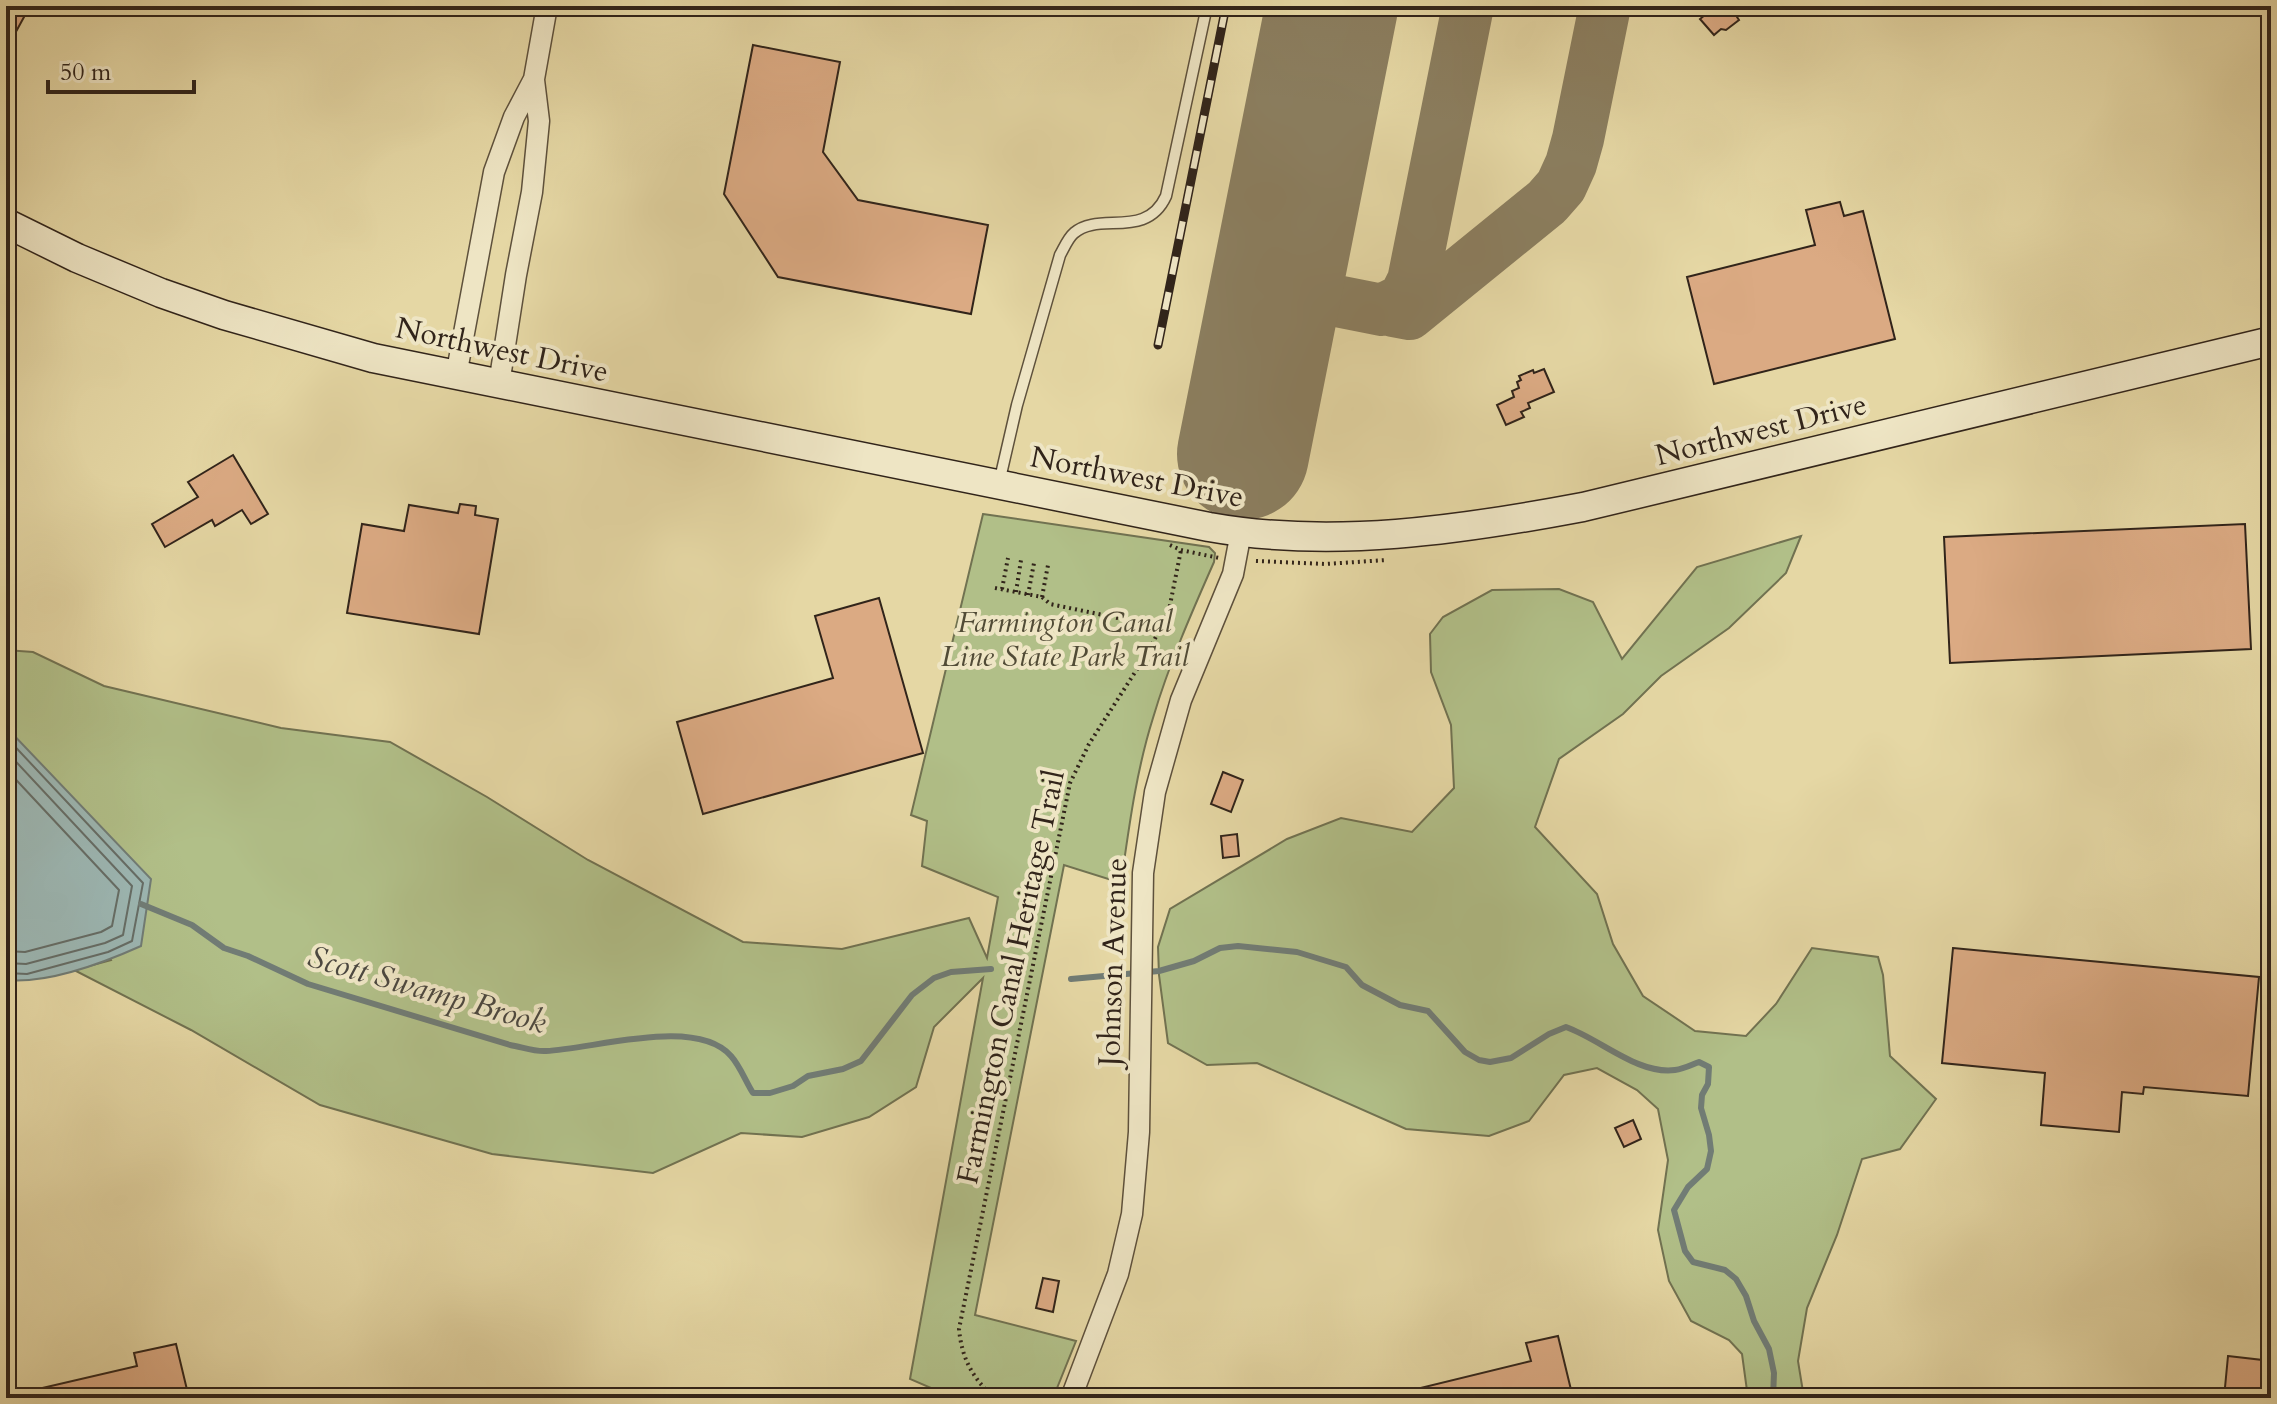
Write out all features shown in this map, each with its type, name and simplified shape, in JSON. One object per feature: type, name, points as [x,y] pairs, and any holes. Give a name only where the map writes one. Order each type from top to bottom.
[{"type":"main road","name":"Northwest Drive","points":[[6,223],[105,269],[224,315],[373,358],[1241,532],[1315,536],[1431,530],[1569,510],[2271,341]]},
{"type":"street","points":[[499,384],[532,192],[539,121],[534,79],[547,6]]},
{"type":"street","points":[[456,376],[494,172],[514,117],[534,79]]},
{"type":"street","name":"Johnson Avenue","points":[[1071,1398],[1118,1274],[1132,1214],[1139,1132],[1143,873],[1155,792],[1181,700],[1233,574],[1241,532]]},
{"type":"lane","points":[[999,485],[1041,317],[1066,244],[1073,234],[1083,228],[1148,217],[1161,207],[1166,196],[1207,6]]},
{"type":"path","name":"Farmington Canal Heritage Trail","points":[[994,1398],[969,1367],[961,1350],[959,1329],[1070,783],[1089,744],[1161,627],[1169,610],[1181,550],[1202,556]]},
{"type":"path","points":[[1002,589],[1008,558]]},
{"type":"path","points":[[1016,592],[1021,560]]},
{"type":"path","points":[[1028,595],[1034,563]]},
{"type":"path","points":[[1042,597],[1048,565]]},
{"type":"path","points":[[995,588],[1042,597],[1050,604],[1161,627]]},
{"type":"green space","name":"Farmington Canal Line State Park Trail","points":[[983,514],[1209,547],[1215,553],[1166,678],[1147,738],[1121,883],[1064,865],[975,1315],[1076,1341],[1053,1398],[954,1398],[910,1379],[983,978],[934,1027],[916,1087],[869,1117],[802,1137],[741,1133],[653,1173],[492,1154],[320,1105],[191,1030],[74,970],[111,960],[10,729],[6,727],[6,650],[33,652],[104,686],[281,728],[390,742],[487,797],[588,860],[743,942],[842,949],[969,918],[987,958],[998,897],[922,866],[927,821],[911,815]]},
{"type":"green space","points":[[1801,536],[1786,573],[1729,628],[1661,676],[1623,714],[1559,759],[1535,827],[1597,894],[1613,944],[1643,996],[1695,1031],[1746,1036],[1776,1004],[1812,948],[1878,957],[1883,975],[1890,1056],[1936,1099],[1900,1149],[1862,1159],[1837,1235],[1807,1308],[1798,1361],[1804,1398],[1748,1398],[1742,1354],[1729,1340],[1691,1321],[1669,1281],[1658,1230],[1668,1160],[1658,1109],[1637,1090],[1597,1068],[1564,1075],[1529,1121],[1489,1136],[1406,1129],[1257,1063],[1207,1065],[1168,1043],[1158,947],[1170,909],[1287,839],[1341,818],[1412,832],[1454,788],[1451,725],[1431,672],[1430,634],[1443,617],[1492,590],[1559,589],[1593,602],[1622,659],[1697,567]]},
{"type":"water","points":[[6,727],[151,879],[141,946],[57,975],[6,980]]},
{"type":"building","points":[[6,6],[30,6],[6,50]]},
{"type":"building","points":[[1716,6],[1751,6],[1737,17],[1739,20],[1714,35],[1700,19]]},
{"type":"building","points":[[753,45],[840,62],[823,152],[858,200],[988,225],[971,314],[778,277],[724,194]]},
{"type":"building","points":[[1840,202],[1844,216],[1863,211],[1895,339],[1714,384],[1687,277],[1815,245],[1806,210]]},
{"type":"building","points":[[1544,369],[1554,392],[1528,403],[1530,408],[1521,412],[1524,417],[1506,425],[1497,405],[1514,397],[1512,391],[1519,388],[1519,376]]},
{"type":"building","points":[[233,455],[268,514],[251,524],[242,510],[215,526],[212,520],[165,547],[152,524],[198,497],[188,482]]},
{"type":"building","points":[[460,504],[476,506],[475,515],[498,519],[479,634],[347,613],[362,524],[404,531],[409,505],[458,513]]},
{"type":"building","points":[[2245,524],[2251,649],[1950,663],[1944,537]]},
{"type":"building","points":[[879,598],[923,753],[703,814],[677,722],[833,678],[815,616]]},
{"type":"building","points":[[1223,772],[1243,780],[1231,812],[1211,804]]},
{"type":"building","points":[[1237,834],[1239,856],[1223,858],[1221,836]]},
{"type":"building","points":[[1953,948],[2259,977],[2248,1096],[2144,1087],[2143,1094],[2122,1092],[2119,1132],[2041,1125],[2045,1073],[1942,1063]]},
{"type":"building","points":[[1633,1120],[1641,1139],[1624,1147],[1615,1128]]},
{"type":"building","points":[[1043,1278],[1059,1281],[1053,1312],[1036,1308]]},
{"type":"building","points":[[1558,1336],[1573,1398],[1404,1398],[1404,1392],[1531,1361],[1526,1343]]},
{"type":"building","points":[[176,1344],[189,1398],[26,1398],[25,1392],[137,1366],[134,1353]]},
{"type":"building","points":[[2228,1356],[2271,1361],[2271,1398],[2224,1398]]},
{"type":"waterway","name":"Scott Swamp Brook","points":[[141,904],[192,925],[224,948],[308,984],[510,1045],[546,1051],[670,1036],[715,1044],[731,1056],[753,1093],[770,1093],[793,1086],[808,1076],[843,1069],[861,1061],[912,995],[934,978],[951,972],[991,969]]},
{"type":"waterway","name":"Scott Swamp Brook","points":[[1071,979],[1159,971],[1194,961],[1220,948],[1238,946],[1297,952],[1346,967],[1362,985],[1400,1005],[1428,1011],[1465,1052],[1479,1060],[1490,1062],[1511,1058],[1566,1027],[1647,1067],[1675,1070],[1699,1062],[1709,1067],[1701,1108],[1711,1151],[1707,1169],[1688,1187],[1674,1210],[1685,1251],[1693,1262],[1725,1270],[1736,1279],[1746,1296],[1754,1321],[1769,1349],[1774,1373],[1773,1398]]},
{"type":"taxiway","points":[[1276,289],[1382,310],[1404,299],[1413,281],[1468,6]]},
{"type":"taxiway","points":[[1393,311],[1409,314],[1547,202],[1561,186],[1578,139],[1605,6]]},
{"type":"runway","points":[[1243,454],[1332,6]]},
{"type":"railway","points":[[1158,345],[1226,6]]}]
